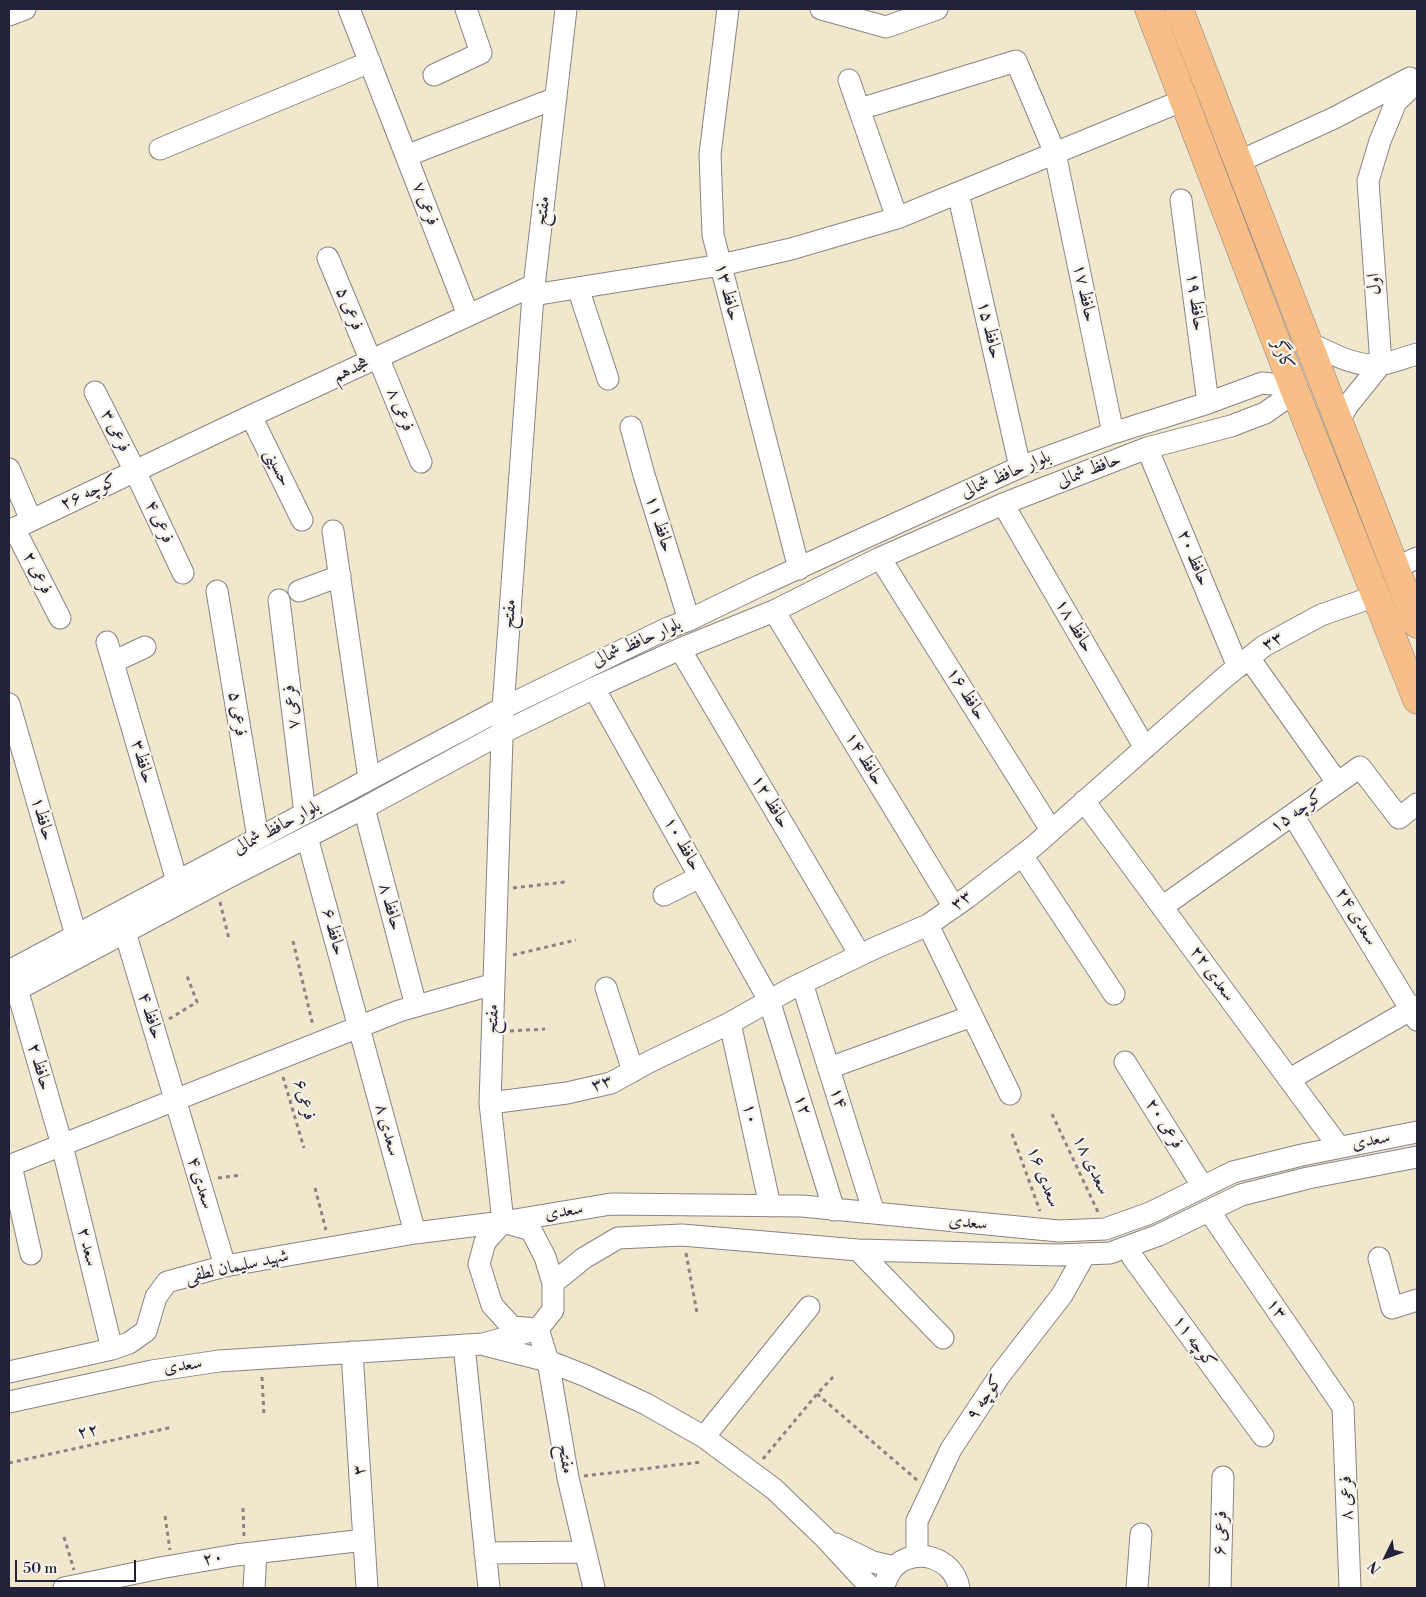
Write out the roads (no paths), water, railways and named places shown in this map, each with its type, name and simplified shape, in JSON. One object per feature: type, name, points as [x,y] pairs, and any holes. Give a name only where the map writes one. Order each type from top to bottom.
[{"type":"main road","name":"کارگر","points":[[1149,9],[1417,700]]},
{"type":"main road","name":"کارگر","points":[[1179,9],[1338,422],[1406,563],[1417,624]]},
{"type":"street","points":[[9,15],[25,9]]},
{"type":"street","points":[[160,150],[370,62],[349,9]]},
{"type":"street","points":[[434,75],[481,53],[466,9]]},
{"type":"street","name":"مفتح","points":[[503,1222],[490,1103],[503,708],[533,290],[566,9]]},
{"type":"street","name":"حافظ ۱۳","points":[[728,9],[710,154],[713,235],[799,569]]},
{"type":"street","points":[[821,9],[886,27],[929,10]]},
{"type":"street","name":"حافظ ۱۷","points":[[860,110],[1016,61],[1055,154],[1113,433]]},
{"type":"street","name":"فرعی ۷","points":[[370,62],[468,316]]},
{"type":"street","points":[[1238,162],[1334,118],[1417,74]]},
{"type":"street","points":[[849,80],[897,218]]},
{"type":"street","name":"اول","points":[[1381,364],[1368,181],[1380,141],[1396,102],[1417,82]]},
{"type":"street","points":[[406,156],[556,98]]},
{"type":"street","name":"هجدهم","points":[[169,455],[468,316],[533,290],[578,288],[721,265],[791,249],[897,218],[1184,100]]},
{"type":"street","name":"حافظ ۱۵","points":[[958,193],[1020,467]]},
{"type":"street","name":"حافظ ۱۹","points":[[1181,200],[1208,403]]},
{"type":"street","name":"فرعی ۵","points":[[328,258],[375,359]]},
{"type":"street","points":[[578,288],[608,378]]},
{"type":"street","points":[[1307,342],[1348,360],[1364,364],[1381,364],[1417,354]]},
{"type":"street","name":"فرعی ۸","points":[[375,359],[421,462]]},
{"type":"street","points":[[1338,422],[1359,390],[1381,364]]},
{"type":"street","name":"بلوار حافظ شمالی","points":[[11,985],[76,935],[503,708],[584,667],[1020,467],[1113,433],[1208,403],[1262,383],[1294,386]]},
{"type":"street","name":"حافظ شمالی","points":[[880,558],[1003,504],[1147,448],[1231,426],[1265,413],[1285,399],[1294,386]]},
{"type":"street","name":"فرعی ۳","points":[[94,392],[135,471]]},
{"type":"street","name":"حسینی","points":[[251,416],[302,520]]},
{"type":"street","name":"حافظ ۱۱","points":[[631,427],[689,620]]},
{"type":"street","name":"حافظ ۲۰","points":[[1147,448],[1244,663],[1336,782]]},
{"type":"street","name":"کوچه ۲۶","points":[[18,526],[169,455]]},
{"type":"street","name":"فرعی ۲","points":[[9,469],[18,526],[60,618]]},
{"type":"street","name":"فرعی ۴","points":[[135,471],[182,573]]},
{"type":"street","name":"حافظ ۱۸","points":[[1003,504],[1145,748]]},
{"type":"street","points":[[333,531],[369,779]]},
{"type":"street","name":"بلوار حافظ شمالی","points":[[11,985],[125,932],[502,734],[594,688],[680,649],[774,611],[880,558]]},
{"type":"street","name":"حافظ ۱۶","points":[[880,558],[1051,830]]},
{"type":"street","points":[[299,591],[340,576]]},
{"type":"street","name":"فرعی ۵","points":[[217,591],[258,838]]},
{"type":"street","name":"۳۳","points":[[490,1103],[576,1091],[611,1083],[730,1023],[802,983],[928,925],[1022,855],[1264,646],[1321,615],[1376,596]]},
{"type":"street","name":"فرعی ۷","points":[[280,600],[305,813]]},
{"type":"street","name":"حافظ ۱۴","points":[[774,611],[954,907]]},
{"type":"street","name":"حافظ۳","points":[[145,647],[110,652],[177,881]]},
{"type":"street","name":"حافظ ۱۲","points":[[680,649],[860,955]]},
{"type":"street","name":"حافظ ۱۰","points":[[594,688],[769,1000]]},
{"type":"street","name":"حافظ۱","points":[[9,704],[76,935]]},
{"type":"street","name":"کوچه ۱۵","points":[[1162,907],[1293,815],[1336,782],[1360,767],[1399,818],[1417,804]]},
{"type":"street","name":"سعدی ۲۲","points":[[1084,801],[1339,1147]]},
{"type":"street","name":"حافظ ۸","points":[[364,808],[416,1006]]},
{"type":"street","name":"سعدی ۲۴","points":[[1293,815],[1415,1012]]},
{"type":"street","name":"حافظ ۶","points":[[308,837],[358,1027]]},
{"type":"street","points":[[1022,855],[1114,994]]},
{"type":"street","points":[[664,895],[700,877]]},
{"type":"street","points":[[928,925],[1010,1094]]},
{"type":"street","name":"حافظ ۴","points":[[125,932],[175,1100]]},
{"type":"street","name":"۱۴","points":[[802,983],[874,1213]]},
{"type":"street","points":[[31,1254],[10,1166],[358,1027],[416,1006],[494,984]]},
{"type":"street","name":"حافظ ۲","points":[[11,985],[62,1145]]},
{"type":"street","points":[[606,988],[633,1071]]},
{"type":"street","name":"۱۲","points":[[769,1000],[834,1210]]},
{"type":"street","points":[[1290,1079],[1415,1012]]},
{"type":"street","points":[[829,1068],[972,1016]]},
{"type":"street","name":"۱۰","points":[[730,1023],[770,1206]]},
{"type":"street","name":"سعدی ۸","points":[[358,1027],[415,1233]]},
{"type":"street","name":"فرعی ۲۰","points":[[1125,1062],[1203,1187]]},
{"type":"street","name":"سعدی ۴","points":[[175,1100],[225,1266]]},
{"type":"street","name":"سعدی","points":[[503,1222],[611,1204],[770,1206],[874,1213],[1059,1231],[1105,1228],[1150,1213],[1232,1172],[1302,1154],[1417,1132]]},
{"type":"street","name":"سعد ۲","points":[[62,1145],[112,1349]]},
{"type":"street","name":"سعدی","points":[[554,1283],[584,1258],[618,1238],[682,1235],[858,1250],[1058,1255],[1110,1253],[1160,1235],[1241,1195],[1308,1178],[1416,1161]]},
{"type":"street","points":[[611,1204],[618,1238]]},
{"type":"street","name":"۱۳","points":[[1209,1211],[1343,1407]]},
{"type":"street","points":[[503,1222],[531,1230],[545,1257],[554,1283],[552,1310],[538,1329],[512,1327],[492,1305],[479,1264],[485,1242],[503,1222]]},
{"type":"street","name":"شهید سلیمان لطفی","points":[[9,1372],[112,1349],[129,1343],[146,1331],[156,1297],[167,1282],[225,1266],[415,1233],[503,1222]]},
{"type":"street","name":"کوچه ۱۱","points":[[1127,1247],[1133,1258],[1263,1436]]},
{"type":"street","points":[[858,1250],[943,1338]]},
{"type":"street","name":"کوچه ۹","points":[[917,1556],[917,1521],[951,1449],[1000,1374],[1062,1295],[1085,1254]]},
{"type":"street","points":[[1379,1258],[1392,1308],[1417,1300]]},
{"type":"street","points":[[704,1437],[809,1306]]},
{"type":"street","name":"مفتح","points":[[538,1329],[548,1361],[568,1478],[594,1588]]},
{"type":"street","name":"سعدی","points":[[9,1402],[152,1371],[219,1361],[473,1345],[538,1329]]},
{"type":"street","points":[[489,1588],[485,1552],[473,1345],[548,1361],[646,1404],[704,1437],[774,1489],[825,1538],[871,1588]]},
{"type":"street","name":"۳","points":[[352,1352],[367,1588]]},
{"type":"street","name":"فرعی ۸","points":[[1343,1407],[1350,1588]]},
{"type":"street","name":"فرعی ۶","points":[[1220,1588],[1223,1477]]},
{"type":"street","points":[[1137,1588],[1141,1534]]},
{"type":"street","points":[[825,1538],[873,1562],[894,1567]]},
{"type":"street","name":"۲۰","points":[[71,1587],[172,1566],[364,1540]]},
{"type":"street","points":[[485,1552],[585,1552]]},
{"type":"street","points":[[250,1554],[254,1588]]},
{"type":"street","points":[[883,1588],[887,1577],[894,1567],[904,1559],[917,1556],[930,1557],[942,1562],[952,1571],[961,1586]]}]
